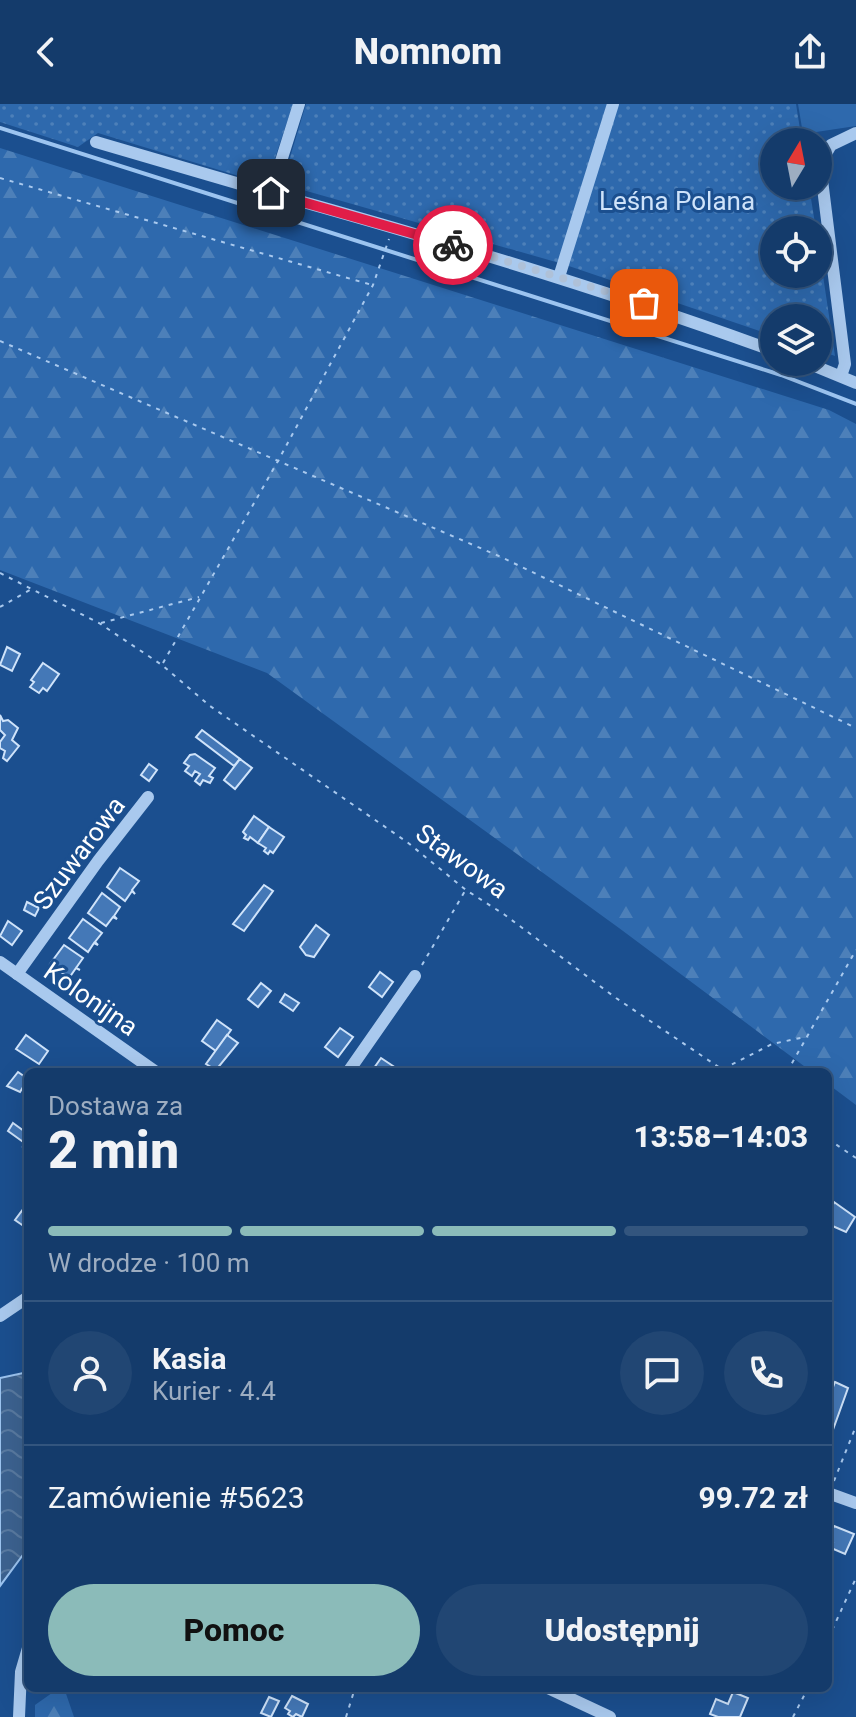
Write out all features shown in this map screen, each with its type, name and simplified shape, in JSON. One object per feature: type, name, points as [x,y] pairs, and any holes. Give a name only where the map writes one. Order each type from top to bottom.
[{"type":"street","points":[[271,193],[299,104]]},
{"type":"street","points":[[559,277],[613,104]]},
{"type":"street","points":[[841,376],[845,364],[820,164],[831,145],[856,133]]},
{"type":"street","points":[[96,142],[392,226],[644,303],[760,346]]},
{"type":"street","points":[[832,372],[856,383]]},
{"type":"street","name":"Szuwarowa","points":[[17,974],[148,797]]},
{"type":"street","name":"Kolonijna","points":[[0,962],[150,1068]]},
{"type":"street","points":[[351,1068],[415,976]]},
{"type":"street","points":[[0,1316],[24,1300]]},
{"type":"street","points":[[832,1494],[856,1503]]},
{"type":"street","points":[[19,1717],[24,1662]]},
{"type":"street","points":[[557,1692],[610,1717]]},
{"type":"path","points":[[0,178],[373,285]]},
{"type":"path","points":[[162,665],[373,285],[392,226]]},
{"type":"path","points":[[0,341],[501,557],[856,728]]},
{"type":"path","name":"Stawowa","points":[[0,573],[99,623],[162,665],[210,706],[407,842],[466,890],[505,915],[616,998],[721,1068]]},
{"type":"path","points":[[0,607],[32,589]]},
{"type":"path","points":[[99,623],[200,597]]},
{"type":"path","points":[[415,976],[466,890]]},
{"type":"path","points":[[789,1068],[856,950]]},
{"type":"path","points":[[724,1068],[772,1044],[805,1037]]},
{"type":"path","points":[[832,1142],[856,1158]]},
{"type":"path","points":[[832,1486],[856,1426]]},
{"type":"path","points":[[832,1630],[856,1578]]},
{"type":"path","points":[[346,1717],[354,1692]]},
{"type":"path","points":[[793,1717],[806,1692]]},
{"type":"green space","points":[[0,104],[293,104],[270,173],[262,183],[98,133],[78,147],[0,122]]},
{"type":"green space","name":"Leśna Polana","points":[[306,104],[796,104],[800,128],[760,128],[760,200],[811,200],[814,216],[760,216],[760,288],[825,288],[827,304],[760,304],[760,331],[563,264],[282,184]]},
{"type":"green space","points":[[798,104],[856,104],[856,126],[832,130],[802,128]]},
{"type":"green space","points":[[0,148],[829,410],[856,424],[856,1105],[832,1087],[832,1068],[807,1068],[267,673],[0,570]]},
{"type":"green space","points":[[53,1692],[65,1692],[74,1717],[35,1717],[35,1705]]},
{"type":"water","points":[[24,1373],[24,1553],[0,1586],[0,1378]]},
{"type":"building","points":[[7,647],[20,654],[12,671],[0,665]]},
{"type":"building","points":[[43,663],[59,674],[47,691],[43,688],[39,693],[30,687],[34,682],[31,680]]},
{"type":"building","points":[[0,715],[3,721],[8,720],[18,728],[12,740],[19,746],[7,761],[3,758],[5,751],[0,748],[5,735],[0,730]]},
{"type":"building","points":[[202,730],[240,759],[234,766],[196,737]]},
{"type":"building","points":[[195,754],[215,768],[209,776],[213,778],[210,783],[203,780],[200,785],[195,781],[200,774],[195,771],[192,776],[185,771],[189,766],[184,763]]},
{"type":"building","points":[[240,759],[252,768],[235,789],[224,780]]},
{"type":"building","points":[[149,764],[157,770],[149,781],[141,775]]},
{"type":"building","points":[[254,816],[269,827],[258,843],[250,837],[248,840],[244,838],[246,835],[243,832]]},
{"type":"building","points":[[269,827],[284,837],[273,853],[270,851],[268,854],[264,851],[266,848],[258,843]]},
{"type":"building","points":[[120,868],[139,881],[132,890],[135,894],[132,891],[125,901],[107,887]]},
{"type":"building","points":[[264,885],[273,891],[244,931],[233,924]]},
{"type":"building","points":[[102,893],[120,907],[114,916],[117,919],[113,917],[106,926],[88,913]]},
{"type":"building","points":[[27,902],[39,908],[35,916],[24,910]]},
{"type":"building","points":[[83,919],[102,933],[95,942],[98,945],[94,943],[88,952],[69,938]]},
{"type":"building","points":[[8,921],[22,931],[12,945],[0,936]]},
{"type":"building","points":[[316,925],[329,935],[314,957],[306,955],[300,947]]},
{"type":"building","points":[[64,945],[83,958],[69,978],[50,964]]},
{"type":"building","points":[[380,972],[393,982],[382,997],[369,987]]},
{"type":"building","points":[[261,983],[271,991],[258,1007],[248,999]]},
{"type":"building","points":[[285,994],[299,1003],[293,1011],[280,1002]]},
{"type":"building","points":[[217,1020],[231,1030],[216,1051],[202,1041]]},
{"type":"building","points":[[340,1028],[353,1037],[338,1057],[325,1047]]},
{"type":"building","points":[[26,1035],[48,1051],[39,1064],[16,1049]]},
{"type":"building","points":[[227,1035],[238,1043],[218,1068],[206,1064]]},
{"type":"building","points":[[381,1058],[396,1068],[374,1068]]},
{"type":"building","points":[[18,1072],[24,1076],[20,1092],[7,1086]]},
{"type":"building","points":[[13,1123],[24,1131],[24,1143],[8,1131]]},
{"type":"building","points":[[834,1202],[855,1217],[846,1232],[832,1226]]},
{"type":"building","points":[[24,1208],[24,1226],[15,1220]]},
{"type":"building","points":[[835,1382],[848,1388],[832,1432],[832,1390]]},
{"type":"building","points":[[834,1526],[854,1534],[845,1554],[832,1548]]},
{"type":"building","points":[[733,1692],[748,1698],[740,1717],[710,1714],[716,1699],[728,1704]]},
{"type":"building","points":[[292,1696],[308,1704],[302,1717],[296,1714],[293,1717],[285,1708]]},
{"type":"building","points":[[269,1697],[279,1701],[271,1717],[261,1713]]},
{"type":"waterway","points":[[0,128],[781,375],[856,404]]},
{"type":"way so far","points":[[453,245],[644,303]]},
{"type":"route","points":[[271,193],[453,245]]}]
